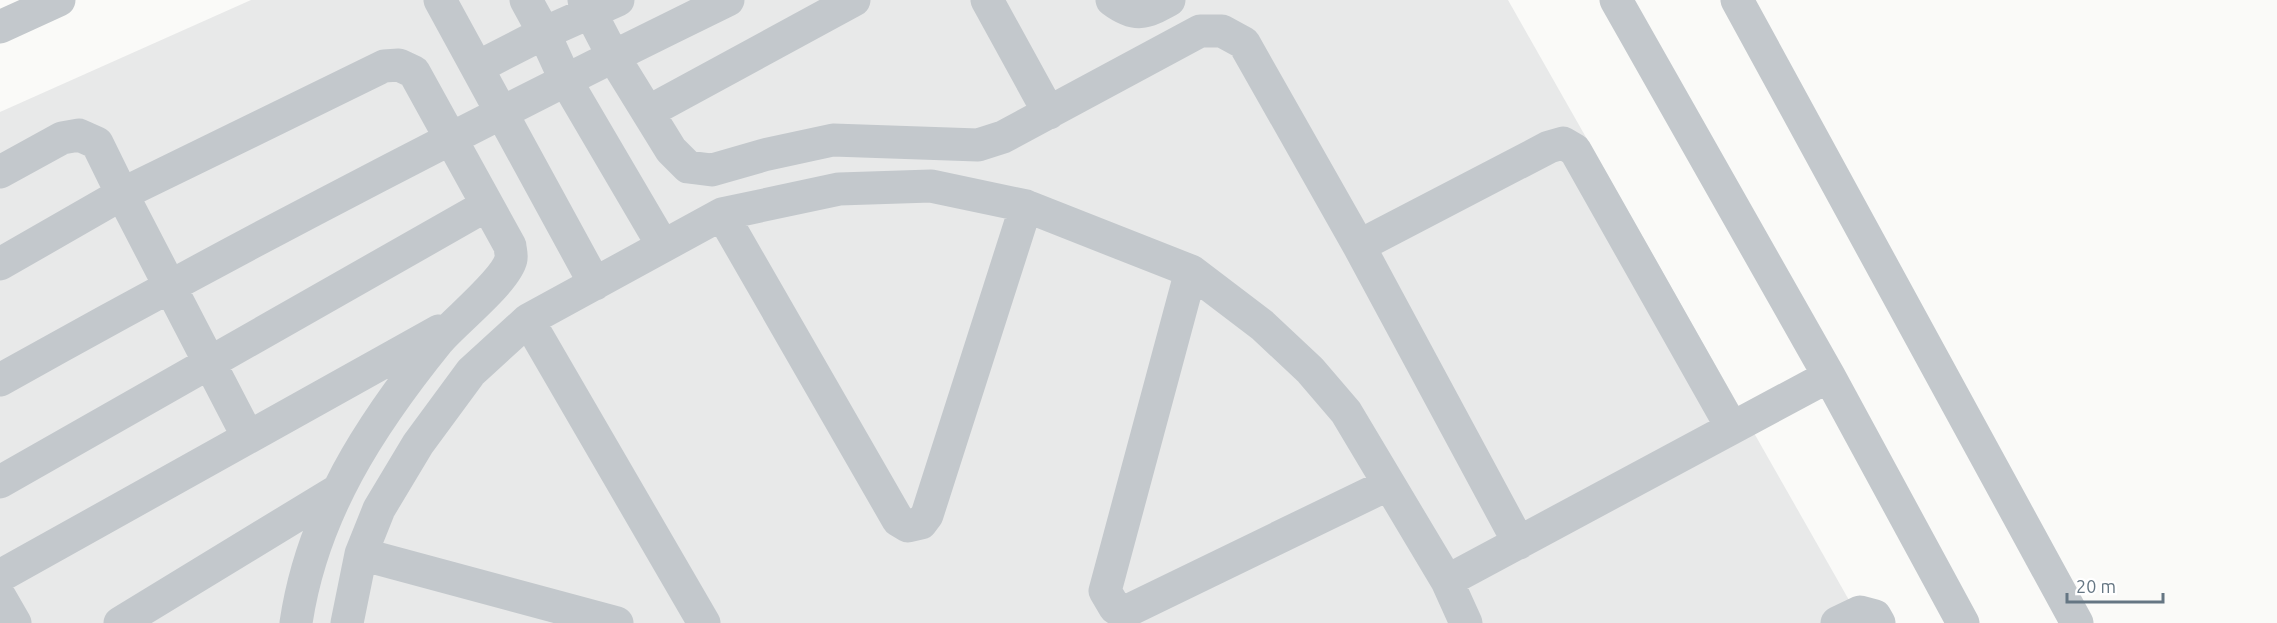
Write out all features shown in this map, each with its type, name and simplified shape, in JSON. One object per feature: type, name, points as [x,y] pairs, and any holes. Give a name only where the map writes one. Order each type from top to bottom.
[{"type":"street","points":[[0,27],[59,0]]},
{"type":"street","points":[[440,0],[595,284]]},
{"type":"street","points":[[526,0],[565,79],[663,246]]},
{"type":"street","points":[[0,380],[169,285],[502,110],[728,0]]},
{"type":"street","points":[[648,112],[854,0]]},
{"type":"street","points":[[987,0],[1049,113]]},
{"type":"street","points":[[1112,0],[1134,12],[1147,12],[1169,0]]},
{"type":"street","points":[[1617,0],[1829,376],[1963,623]]},
{"type":"street","points":[[1737,0],[2077,623]]},
{"type":"street","points":[[478,67],[598,4],[613,56],[671,150],[688,167],[712,170],[764,155],[833,140],[978,145],[1004,137],[1200,32],[1222,31],[1244,43],[1359,246],[1519,543]]},
{"type":"street","points":[[0,264],[122,194],[384,66],[399,65],[414,72],[452,137],[510,246],[511,260],[491,289],[453,323],[396,393],[335,492],[301,587],[296,623]]},
{"type":"street","points":[[0,172],[62,138],[79,135],[97,143],[248,437]]},
{"type":"street","points":[[1359,246],[1550,147],[1563,143],[1575,150],[1732,428]]},
{"type":"street","points":[[347,623],[361,554],[379,509],[418,444],[471,372],[528,320],[722,214],[839,189],[931,186],[1026,206],[1191,271],[1262,325],[1310,370],[1346,412],[1447,581],[1466,623]]},
{"type":"street","points":[[0,482],[487,205]]},
{"type":"street","points":[[722,214],[898,520],[908,526],[921,523],[927,515],[1026,206]]},
{"type":"street","points":[[1191,271],[1105,591],[1115,608],[1127,611],[1389,484]]},
{"type":"street","points":[[528,320],[704,623]]},
{"type":"street","points":[[0,576],[453,323]]},
{"type":"street","points":[[1447,581],[1829,376]]},
{"type":"street","points":[[120,623],[335,492]]},
{"type":"street","points":[[361,554],[616,623]]},
{"type":"street","points":[[0,597],[15,623]]},
{"type":"street","points":[[1837,623],[1860,612],[1875,616],[1879,623]]},
{"type":"shaded area","points":[[251,0],[1508,0],[1862,623],[0,623],[0,112]]}]
